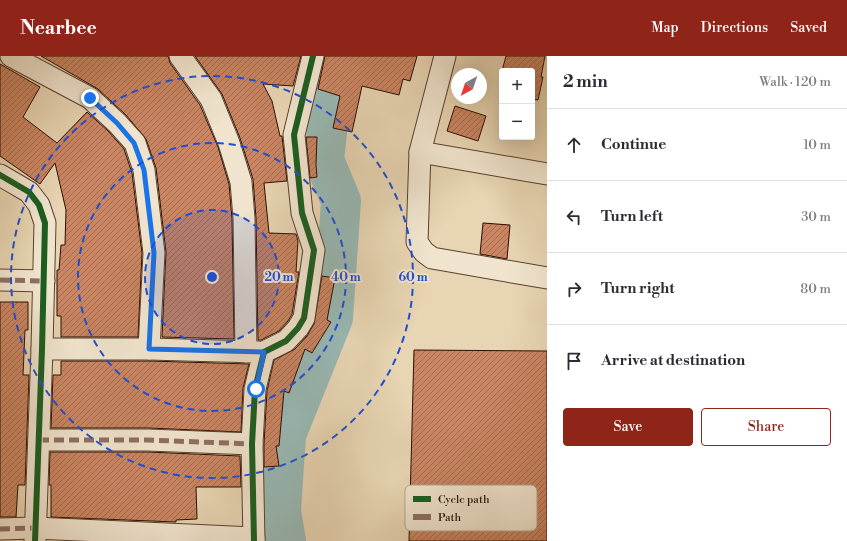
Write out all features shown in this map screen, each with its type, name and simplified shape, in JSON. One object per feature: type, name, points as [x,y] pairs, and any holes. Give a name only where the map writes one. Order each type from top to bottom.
[{"type":"street","points":[[11,56],[90,98],[117,123],[134,143],[144,170],[154,253],[149,349]]},
{"type":"street","points":[[0,529],[35,535],[254,539],[252,444],[256,389],[255,352],[241,182],[229,143],[211,99],[180,56]]},
{"type":"street","points":[[42,349],[149,349],[255,352],[286,341],[298,328],[304,318],[314,250],[302,213],[294,135],[312,56]]},
{"type":"street","points":[[445,56],[420,152],[417,242],[424,252],[432,258],[547,278]]},
{"type":"street","points":[[420,152],[547,174]]},
{"type":"street","points":[[0,175],[29,192],[39,206],[45,223],[35,535]]},
{"type":"street","points":[[0,280],[44,280]]},
{"type":"street","points":[[39,440],[148,440],[252,444]]},
{"type":"building","points":[[41,56],[168,56],[170,63],[200,105],[218,147],[229,184],[232,219],[234,339],[162,337],[166,252],[156,168],[146,139],[126,115],[98,89]]},
{"type":"building","points":[[195,56],[301,56],[293,86],[263,84],[272,101],[280,136],[282,136],[287,181],[264,183],[269,233],[296,234],[298,241],[296,272],[299,272],[292,314],[279,331],[261,340],[258,340],[256,218],[253,179],[240,138],[222,94]]},
{"type":"building","points":[[325,56],[417,56],[410,81],[403,79],[399,95],[362,86],[352,132],[333,128],[340,96],[318,89]]},
{"type":"building","points":[[506,56],[545,56],[541,77],[543,77],[538,100],[535,100],[535,68],[503,68]]},
{"type":"building","points":[[0,64],[40,87],[23,117],[57,143],[87,112],[108,131],[124,149],[132,173],[142,253],[138,337],[61,337],[61,316],[57,316],[57,270],[59,270],[61,245],[65,245],[66,210],[55,163],[40,184],[0,156]]},
{"type":"building","points":[[455,106],[486,116],[478,141],[447,131]]},
{"type":"building","points":[[306,137],[317,137],[317,177],[310,178]]},
{"type":"building","points":[[483,223],[510,225],[507,259],[480,254]]},
{"type":"building","points":[[322,276],[335,278],[327,320],[331,322],[312,353],[305,349],[289,393],[284,391],[279,446],[276,446],[279,466],[264,467],[267,391],[274,360],[295,349],[307,336],[314,324]]},
{"type":"building","points":[[0,302],[28,302],[28,330],[25,330],[23,375],[29,375],[25,485],[18,485],[16,517],[0,517]]},
{"type":"building","points":[[414,350],[547,351],[547,541],[409,541],[409,531],[537,531],[537,485],[410,485]]},
{"type":"building","points":[[61,361],[149,361],[249,364],[243,388],[241,432],[148,428],[51,428],[53,375],[61,375]]},
{"type":"building","points":[[50,452],[148,452],[240,456],[241,487],[196,487],[197,519],[176,520],[176,522],[51,517],[51,485],[49,485]]},
{"type":"waterway","points":[[286,541],[281,511],[286,435],[333,318],[341,201],[324,160],[333,76],[342,56]]},
{"type":"marked path","points":[[0,280],[44,281]]},
{"type":"marked path","points":[[39,440],[148,440],[252,444]]},
{"type":"marked path","points":[[0,529],[35,528]]},
{"type":"cycle path","points":[[254,541],[252,444],[255,389],[264,352],[286,341],[298,328],[304,318],[314,250],[302,213],[294,135],[313,56]]},
{"type":"cycle path","points":[[0,175],[29,192],[39,205],[45,223],[35,541]]},
{"type":"route","points":[[90,98],[117,123],[134,143],[144,170],[154,253],[149,349],[264,352],[256,389]]}]
